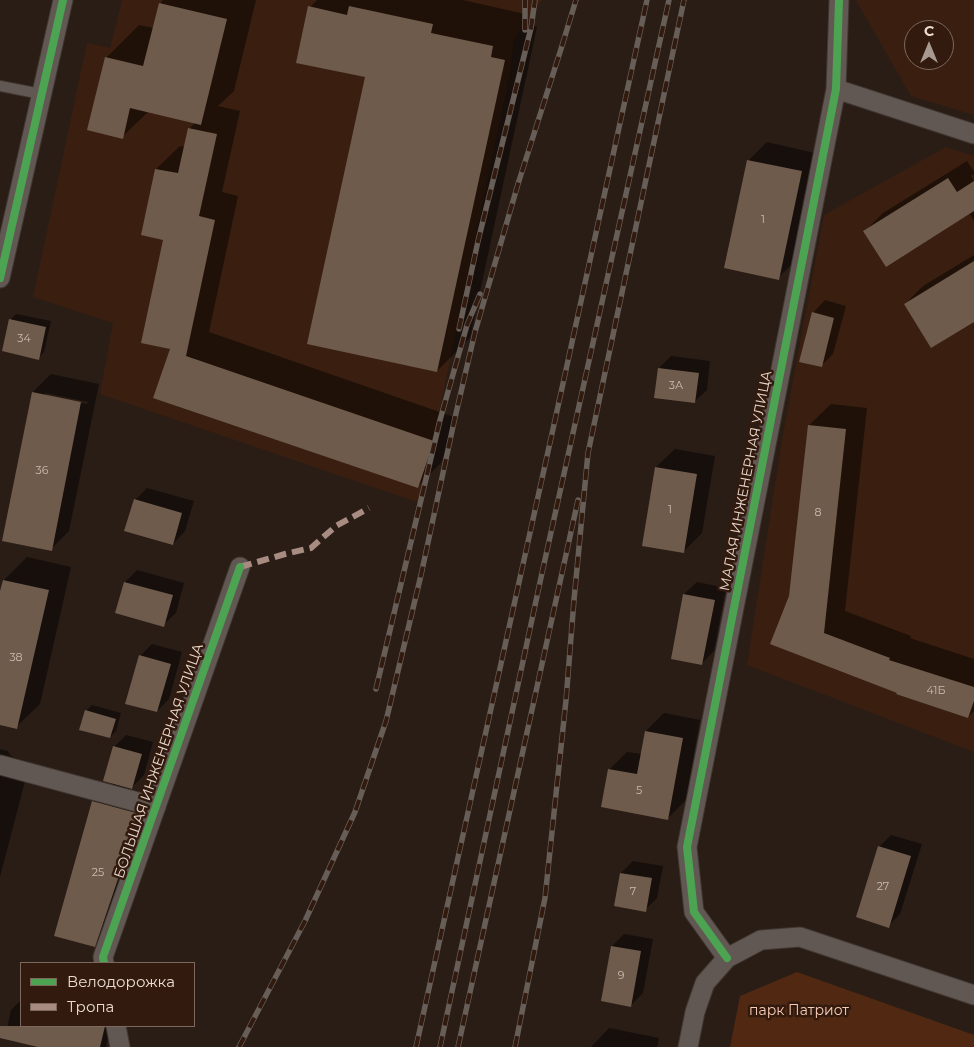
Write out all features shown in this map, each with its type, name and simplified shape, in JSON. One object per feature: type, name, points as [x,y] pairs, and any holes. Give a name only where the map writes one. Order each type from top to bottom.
[{"type":"street","points":[[0,278],[63,0]]},
{"type":"street","name":"МАЛАЯ ИНЖЕНЕРНАЯ УЛИЦА","points":[[727,958],[694,912],[687,847],[836,89],[839,0]]},
{"type":"street","points":[[836,89],[974,134]]},
{"type":"street","name":"БОЛЬШАЯ ИНЖЕНЕРНАЯ УЛИЦА","points":[[104,962],[103,957],[240,567]]},
{"type":"street","points":[[0,765],[156,807]]},
{"type":"street","points":[[688,1047],[695,1012],[705,983],[727,958],[761,940],[800,937],[974,995]]},
{"type":"street","points":[[116,1027],[120,1047]]},
{"type":"lane","points":[[0,86],[41,94]]},
{"type":"shaded area","points":[[122,0],[542,0],[514,40],[510,74],[420,503],[100,394],[113,323],[33,297],[87,43],[110,48]]},
{"type":"shaded area","points":[[856,0],[974,0],[974,115],[911,96]]},
{"type":"shaded area","points":[[946,147],[974,156],[974,752],[747,665],[782,440],[824,215]]},
{"type":"green space","name":"парк Патриот","points":[[797,972],[974,1035],[974,1047],[730,1047],[740,996]]},
{"type":"building","points":[[159,3],[227,19],[201,125],[130,108],[123,139],[87,130],[105,57],[143,66]]},
{"type":"building","points":[[308,6],[347,15],[349,6],[433,24],[431,33],[493,46],[491,57],[505,60],[437,372],[307,344],[365,77],[296,63]]},
{"type":"building","points":[[188,128],[217,134],[199,216],[215,220],[186,356],[434,441],[418,488],[153,398],[170,349],[141,343],[163,240],[141,235],[155,169],[178,173]]},
{"type":"building","points":[[747,160],[802,171],[779,280],[724,268]]},
{"type":"building","points":[[948,178],[957,192],[974,181],[974,211],[886,267],[863,231]]},
{"type":"building","points":[[974,261],[974,322],[931,348],[904,304]]},
{"type":"building","points":[[812,312],[834,318],[822,367],[799,362]]},
{"type":"building","points":[[9,319],[46,327],[39,360],[2,351]]},
{"type":"building","points":[[658,368],[699,373],[695,403],[654,398]]},
{"type":"building","points":[[32,392],[81,402],[52,551],[2,541]]},
{"type":"building","points":[[808,425],[846,429],[824,633],[890,658],[889,660],[974,687],[974,701],[968,718],[896,694],[770,644],[789,596]]},
{"type":"building","points":[[655,467],[697,474],[684,553],[642,546]]},
{"type":"building","points":[[134,499],[182,513],[173,545],[124,531]]},
{"type":"building","points":[[3,580],[49,590],[17,729],[0,725],[0,591]]},
{"type":"building","points":[[124,582],[173,595],[164,627],[115,613]]},
{"type":"building","points":[[683,594],[715,600],[702,665],[671,659]]},
{"type":"building","points":[[139,655],[171,664],[157,712],[125,704]]},
{"type":"building","points":[[85,710],[116,719],[110,738],[79,730]]},
{"type":"building","points":[[645,731],[683,738],[668,820],[601,807],[608,769],[637,774]]},
{"type":"building","points":[[113,746],[142,754],[132,789],[103,781]]},
{"type":"building","points":[[92,801],[140,814],[95,947],[54,936]]},
{"type":"building","points":[[878,846],[911,856],[889,928],[856,917]]},
{"type":"building","points":[[620,873],[652,878],[646,912],[614,906]]},
{"type":"building","points":[[611,946],[641,951],[631,1007],[601,1001]]},
{"type":"building","points":[[0,1026],[105,1027],[100,1047],[38,1047],[0,1038]]},
{"type":"railway","points":[[525,0],[525,30]]},
{"type":"railway","points":[[459,329],[478,241],[531,28],[535,0]]},
{"type":"railway","points":[[239,1047],[305,921],[355,812],[386,721],[421,575],[475,332],[518,184],[576,0]]},
{"type":"railway","points":[[416,1047],[647,0]]},
{"type":"railway","points":[[440,1047],[542,573],[669,0]]},
{"type":"railway","points":[[515,1047],[545,898],[566,700],[588,453],[684,0]]},
{"type":"railway","points":[[376,689],[440,420],[467,325],[480,294]]},
{"type":"railway","points":[[458,1047],[578,500]]},
{"type":"marked path","points":[[240,567],[311,548],[336,526],[369,508]]},
{"type":"cycle path","points":[[0,278],[63,0]]},
{"type":"cycle path","points":[[727,958],[694,912],[687,847],[836,89],[839,0]]},
{"type":"cycle path","points":[[104,962],[103,957],[240,567]]}]
